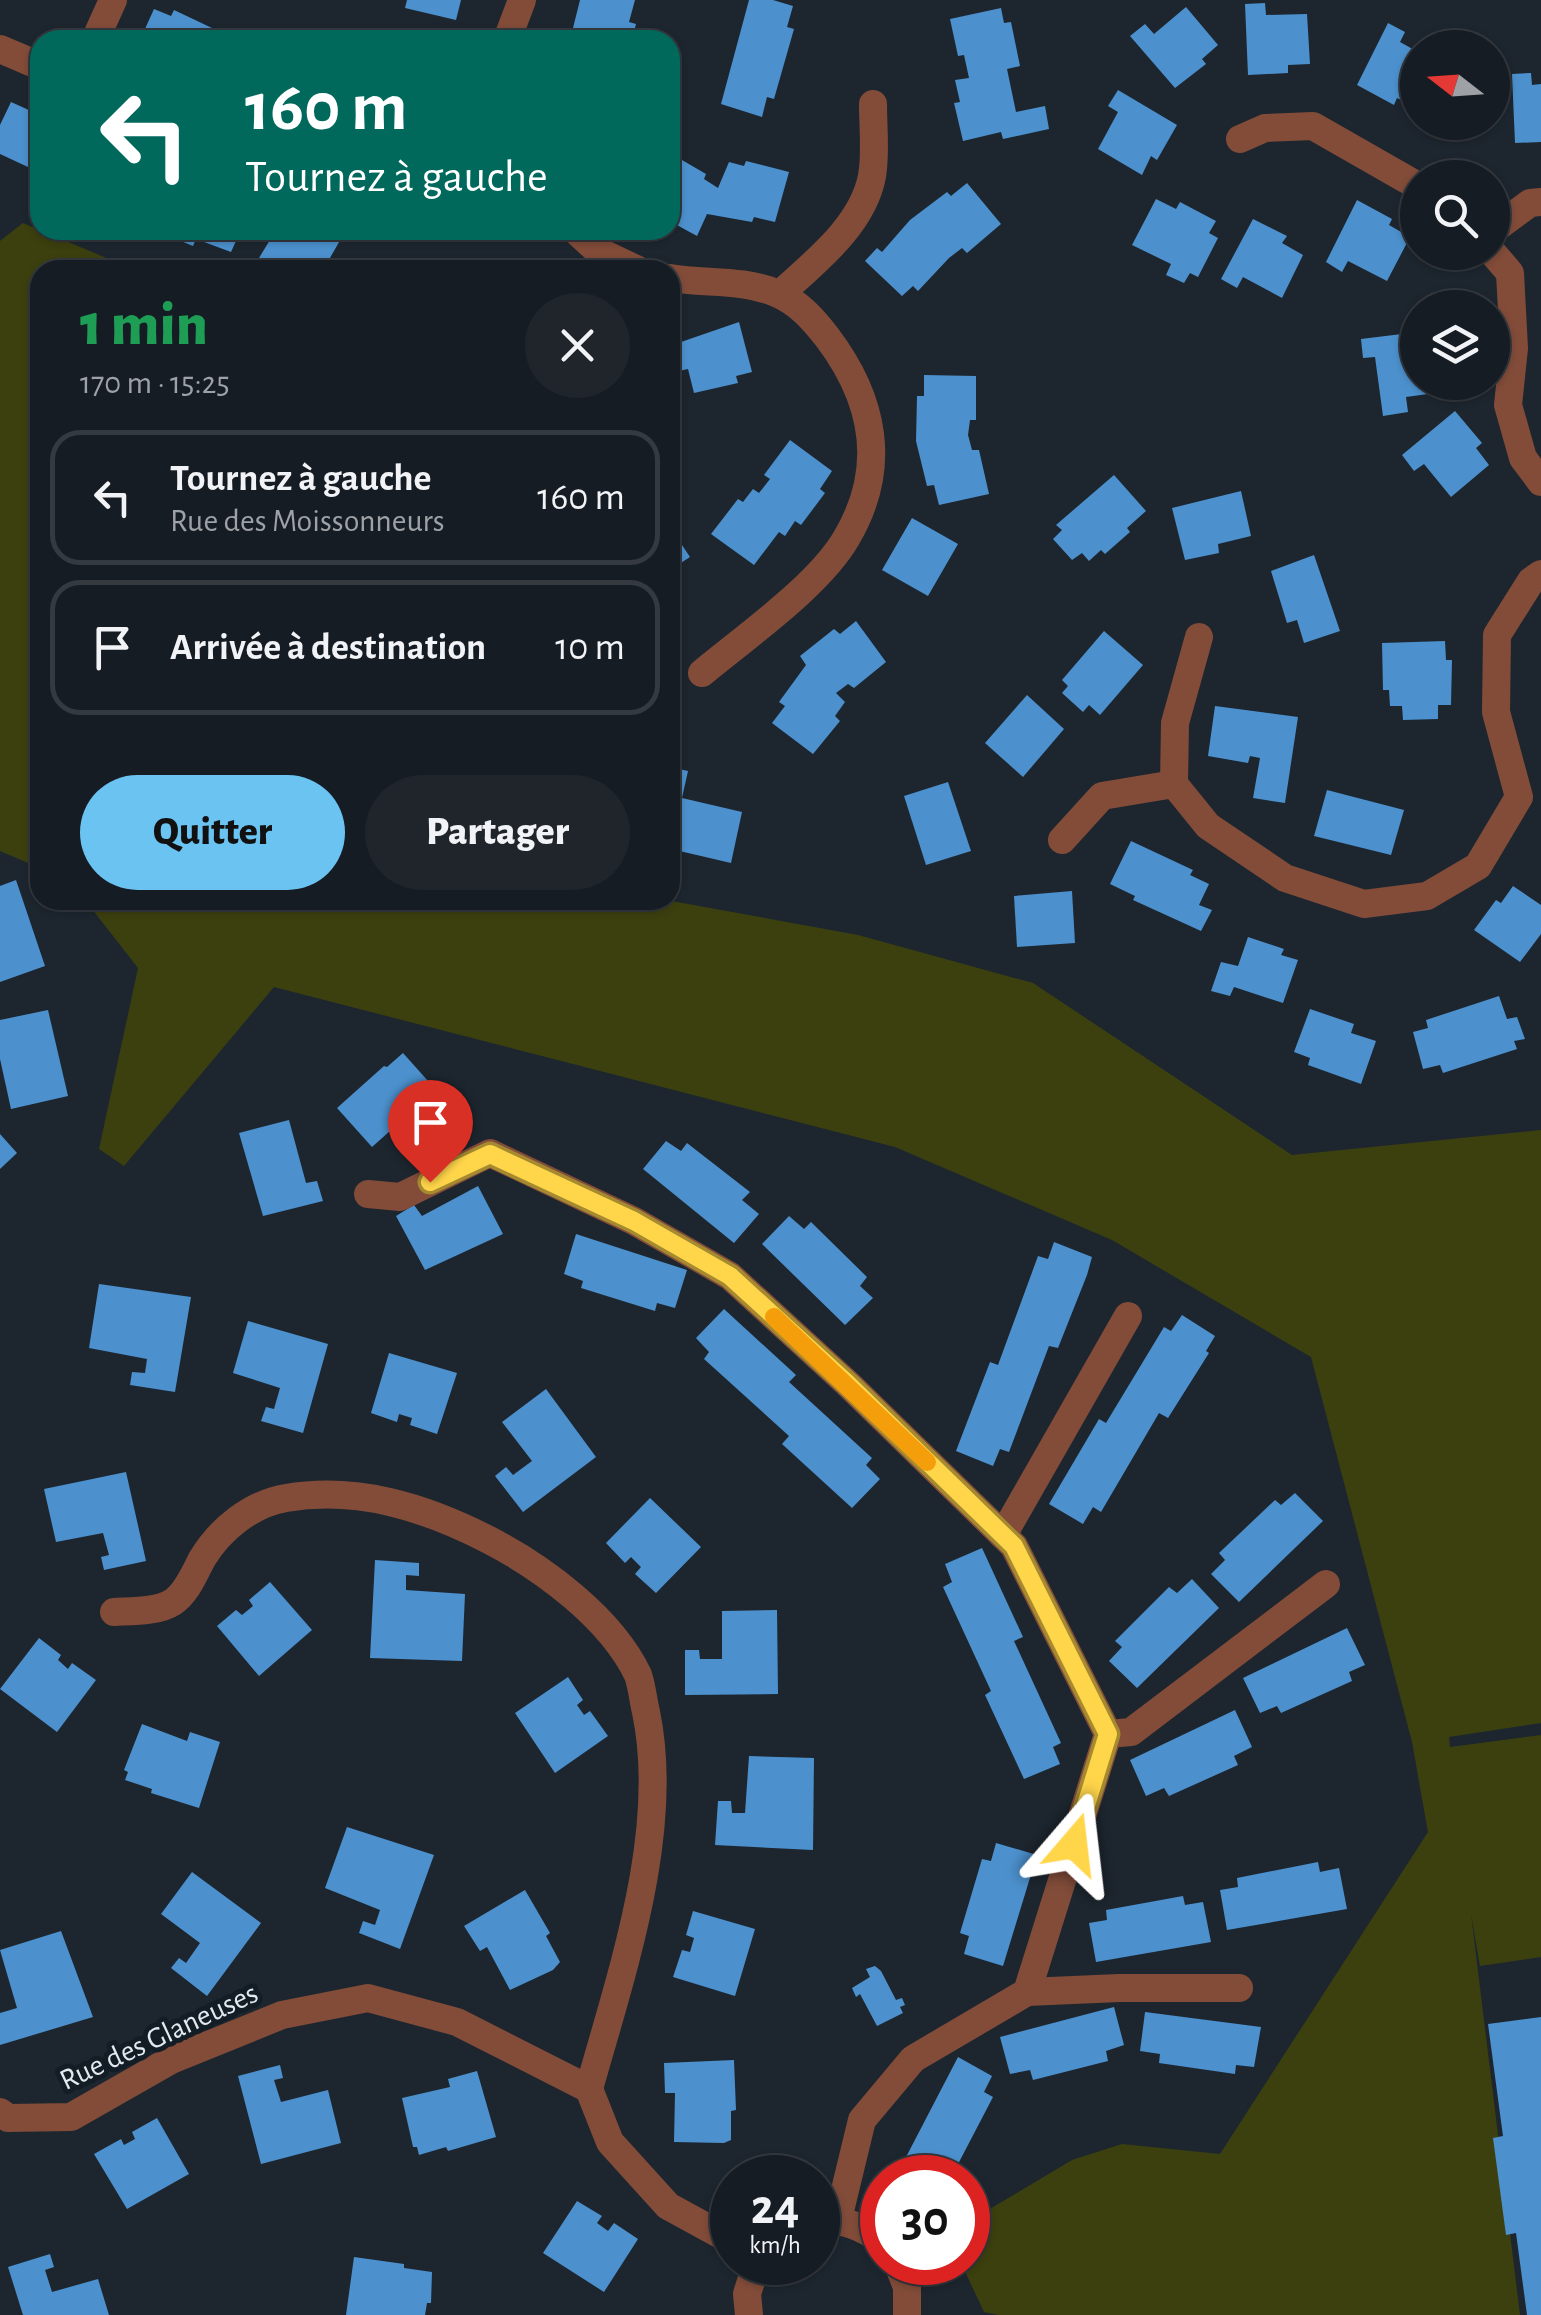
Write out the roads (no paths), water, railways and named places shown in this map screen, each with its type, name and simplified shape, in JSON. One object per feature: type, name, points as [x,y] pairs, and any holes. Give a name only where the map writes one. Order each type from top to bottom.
[{"type":"street","points":[[100,30],[113,0]]},
{"type":"street","points":[[514,30],[522,0]]},
{"type":"street","points":[[0,49],[30,62]]},
{"type":"street","points":[[780,294],[826,252],[867,196],[873,173],[873,104]]},
{"type":"street","points":[[1240,139],[1266,128],[1312,126],[1400,176]]},
{"type":"street","points":[[1510,218],[1530,204],[1541,202]]},
{"type":"street","points":[[586,240],[618,260]]},
{"type":"street","points":[[1507,270],[1514,348],[1508,405],[1523,458],[1541,482]]},
{"type":"street","points":[[680,279],[738,284],[780,294],[809,314],[848,364],[863,395],[870,428],[870,470],[863,503],[847,538],[828,563],[702,673]]},
{"type":"street","points":[[1199,636],[1175,722],[1174,784],[1208,826],[1285,878],[1364,904],[1426,896],[1478,866],[1530,805],[1496,712],[1497,635],[1531,581],[1541,574]]},
{"type":"street","points":[[1062,840],[1102,796],[1174,784]]},
{"type":"street","points":[[368,1194],[400,1196],[490,1154],[634,1221],[730,1276],[848,1384],[1014,1546],[1108,1734],[1027,1992]]},
{"type":"street","points":[[1002,1535],[1128,1316]]},
{"type":"street","points":[[114,1612],[173,1603],[216,1537],[235,1521],[279,1499],[314,1494],[356,1495],[446,1518],[503,1547],[556,1581],[594,1616],[638,1676],[650,1730],[655,1780],[636,1916],[589,2089],[610,2142],[668,2206],[710,2229]]},
{"type":"street","points":[[1108,1734],[1131,1732],[1326,1584]]},
{"type":"street","points":[[840,2185],[862,2120],[913,2058],[1027,1992],[1239,1988]]},
{"type":"street","name":"Rue des Glaneuses","points":[[0,2112],[8,2118],[70,2117],[171,2060],[250,2028],[282,2016],[368,1998],[457,2022],[589,2089]]},
{"type":"street","points":[[749,2315],[750,2285]]},
{"type":"street","points":[[906,2285],[907,2315]]}]
